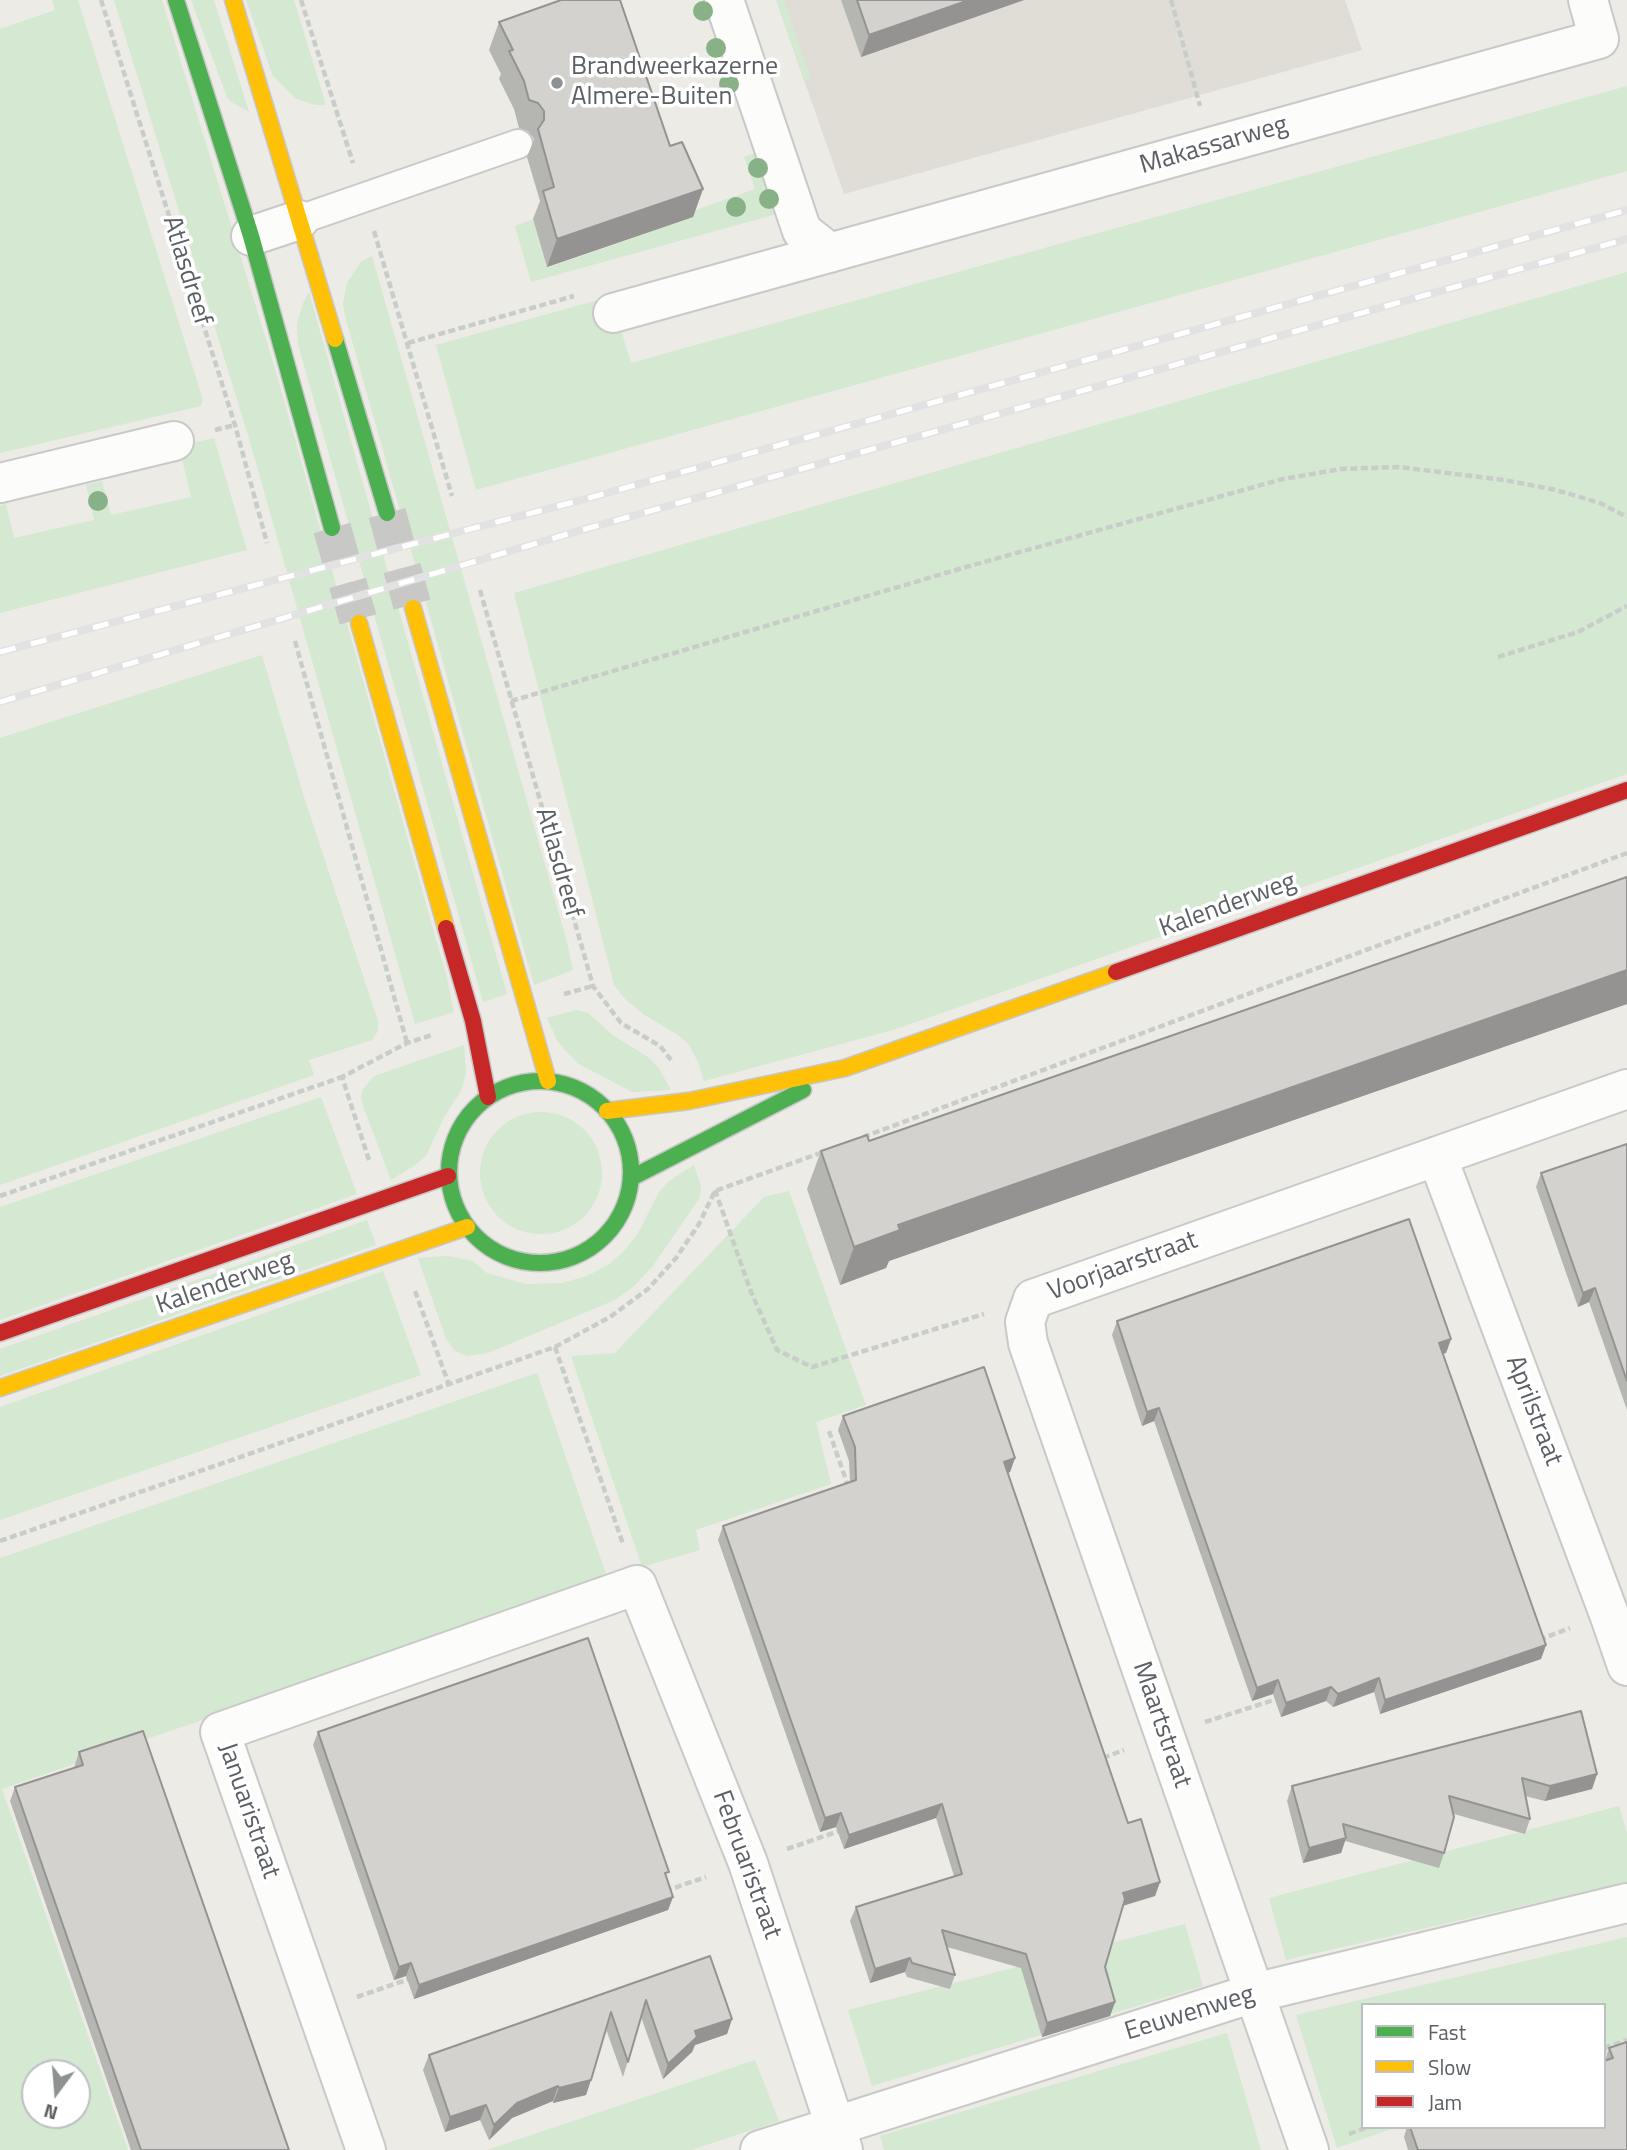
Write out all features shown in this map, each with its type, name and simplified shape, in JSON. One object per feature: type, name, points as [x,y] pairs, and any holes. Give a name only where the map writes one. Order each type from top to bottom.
[{"type":"main road","points":[[176,0],[251,236],[332,528]]},
{"type":"main road","points":[[233,0],[387,513]]},
{"type":"main road","points":[[414,608],[548,1081]]},
{"type":"main road","points":[[359,623],[473,1021],[488,1097]]},
{"type":"main road","name":"Kalenderweg","points":[[631,1178],[845,1068],[1627,790]]},
{"type":"main road","name":"Kalenderweg","points":[[607,1111],[688,1101],[845,1068]]},
{"type":"main road","points":[[548,1081],[580,1090],[607,1111],[626,1141],[631,1178],[622,1213],[600,1241],[579,1254],[554,1262],[530,1263],[505,1257],[482,1243],[467,1227],[455,1204],[448,1176],[452,1147],[467,1116],[488,1097],[518,1083],[548,1081]]},
{"type":"main road","name":"Kalenderweg","points":[[0,1333],[448,1176]]},
{"type":"main road","name":"Kalenderweg","points":[[0,1388],[467,1227]]},
{"type":"street","points":[[724,0],[802,231],[830,253]]},
{"type":"street","name":"Makassarweg","points":[[613,313],[1613,35],[1588,0]]},
{"type":"street","points":[[251,236],[299,220]]},
{"type":"street","points":[[0,483],[174,441]]},
{"type":"street","name":"Voorjaarstraat","points":[[1033,1299],[1627,1089]]},
{"type":"street","name":"Aprilstraat","points":[[1437,1156],[1627,1666]]},
{"type":"street","name":"Maartstraat","points":[[1033,1299],[1025,1322],[1028,1343],[1309,2150]]},
{"type":"street","name":"Februaristraat","points":[[638,1585],[748,1863],[838,2138]]},
{"type":"street","name":"Januaristraat","points":[[366,2150],[220,1732],[638,1585]]},
{"type":"street","name":"Eeuwenweg","points":[[761,2150],[838,2138],[1254,1993],[1627,1903]]},
{"type":"lane","points":[[299,220],[518,144]]},
{"type":"path","name":"Atlasdreef","points":[[101,0],[231,412],[267,543]]},
{"type":"path","points":[[300,0],[364,198],[452,496]]},
{"type":"path","points":[[1171,0],[1213,146]]},
{"type":"path","points":[[511,701],[966,567],[1283,479],[1341,469],[1399,467],[1504,480],[1556,490],[1600,503],[1627,517]]},
{"type":"path","name":"Atlasdreef","points":[[480,590],[593,986],[621,1023],[660,1046],[677,1068],[688,1101]]},
{"type":"path","points":[[1498,657],[1578,632],[1627,606]]},
{"type":"path","points":[[295,641],[407,1043]]},
{"type":"path","points":[[859,1138],[1627,853]]},
{"type":"path","points":[[0,1196],[342,1077]]},
{"type":"path","points":[[0,1541],[555,1347],[610,1317],[648,1289],[676,1258],[699,1224],[715,1191],[833,1148]]},
{"type":"path","name":"Voorjaarstraat","points":[[715,1191],[751,1292],[777,1350],[812,1367],[1033,1299]]},
{"type":"path","points":[[555,1347],[638,1585]]},
{"type":"path","points":[[829,1431],[851,1496]]},
{"type":"path","points":[[1534,1642],[1609,1614]]},
{"type":"path","points":[[1101,1759],[1281,1697]]},
{"type":"path","points":[[659,1894],[850,1827]]},
{"type":"path","points":[[318,2011],[418,1976]]},
{"type":"path","points":[[1606,2047],[1627,2040]]},
{"type":"shaded area","points":[[776,0],[1345,0],[1362,50],[844,194]]},
{"type":"green space","points":[[52,0],[78,0],[203,400],[201,406],[0,453],[0,29],[55,10]]},
{"type":"green space","points":[[114,0],[162,0],[276,372],[447,978],[454,1012],[415,1024],[248,435]]},
{"type":"green space","points":[[191,0],[214,0],[249,112],[227,97]]},
{"type":"green space","points":[[246,0],[294,0],[326,105],[315,105],[295,98],[273,76]]},
{"type":"green space","points":[[776,0],[784,0],[811,78],[804,81]]},
{"type":"green space","points":[[1627,86],[1627,171],[476,490],[436,345],[598,300],[606,331],[620,327],[631,363]]},
{"type":"green space","points":[[763,150],[784,212],[531,282],[515,226],[533,219],[547,268],[693,217],[690,212],[755,189],[744,157]]},
{"type":"green space","points":[[372,256],[567,942],[573,970],[534,985],[345,316],[343,303],[347,283],[361,262]]},
{"type":"green space","points":[[1627,272],[1627,774],[893,1030],[704,1081],[689,1045],[678,1035],[643,1014],[626,1000],[614,985],[514,593]]},
{"type":"green space","points":[[309,292],[507,994],[483,1002],[298,344],[297,324]]},
{"type":"green space","points":[[214,438],[247,550],[0,613],[0,505],[6,504],[14,538],[94,520],[86,485],[102,481],[111,515],[191,497],[179,446]]},
{"type":"green space","points":[[262,655],[304,797],[378,1021],[378,1031],[372,1040],[309,1060],[314,1075],[0,1185],[0,738]]},
{"type":"green space","points":[[576,1010],[588,1013],[614,1036],[648,1057],[658,1067],[671,1090],[632,1092],[577,1063],[558,1042],[547,1018]]},
{"type":"green space","points":[[464,1045],[466,1073],[461,1091],[444,1117],[426,1156],[391,1180],[363,1106],[363,1089],[374,1076]]},
{"type":"green space","points":[[321,1097],[357,1194],[0,1320],[0,1207]]},
{"type":"green space","points":[[541,1112],[564,1117],[584,1130],[597,1150],[602,1173],[597,1196],[584,1216],[564,1229],[541,1234],[518,1229],[498,1216],[485,1196],[480,1173],[485,1150],[498,1130],[518,1117]]},
{"type":"green space","points":[[694,1165],[701,1186],[699,1199],[652,1267],[634,1286],[615,1300],[488,1353],[467,1356],[455,1351],[446,1339],[418,1258],[447,1256],[473,1261],[487,1273],[526,1284],[562,1283],[587,1276],[608,1265],[625,1250],[637,1235],[659,1192],[669,1181]]},
{"type":"green space","points":[[789,1191],[866,1405],[816,1422],[831,1484],[696,1530],[700,1550],[642,1567],[571,1356],[615,1353],[764,1197]]},
{"type":"green space","points":[[367,1220],[376,1245],[0,1376],[0,1349]]},
{"type":"green space","points":[[383,1271],[421,1375],[0,1520],[0,1407]]},
{"type":"green space","points":[[537,1373],[608,1580],[2,1789],[128,2150],[0,2150],[0,1558]]},
{"type":"green space","points":[[1619,1806],[1627,1833],[1627,1882],[1286,1960],[1269,1898]]},
{"type":"green space","points":[[1185,1924],[1203,1986],[872,2086],[848,2010]]},
{"type":"green space","points":[[1627,1937],[1627,2047],[1606,2054],[1606,2003],[1361,2003],[1361,2129],[1391,2129],[1337,2148],[1296,2015]]},
{"type":"green space","points":[[1227,2033],[1261,2150],[884,2150],[880,2136]]},
{"type":"green space","points":[[755,2060],[779,2121],[691,2150],[487,2150]]},
{"type":"building","points":[[561,0],[620,0],[670,146],[682,142],[703,189],[557,239],[543,191],[554,187],[538,129],[544,120],[544,111],[538,103],[529,100],[524,81],[509,51],[513,50],[499,22]]},
{"type":"building","points":[[857,0],[969,0],[869,35]]},
{"type":"building","points":[[1627,877],[1627,970],[898,1225],[900,1230],[854,1247],[821,1151],[867,1135],[869,1141]]},
{"type":"building","points":[[1627,1144],[1627,1381],[1595,1288],[1583,1293],[1541,1173]]},
{"type":"building","points":[[1409,1219],[1451,1339],[1439,1343],[1546,1645],[1385,1700],[1379,1678],[1338,1694],[1331,1687],[1286,1703],[1278,1680],[1257,1688],[1159,1408],[1147,1412],[1117,1321]]},
{"type":"building","points":[[984,1367],[1015,1458],[1004,1462],[1128,1823],[1141,1819],[1160,1882],[1123,1893],[1125,1899],[1105,1967],[1115,2002],[1047,2023],[1026,1954],[942,1930],[955,1975],[912,1963],[910,1958],[875,1969],[856,1907],[962,1874],[942,1804],[849,1835],[841,1813],[825,1818],[723,1526],[856,1480],[855,1447],[843,1416]]},
{"type":"building","points":[[588,1638],[669,1872],[665,1873],[673,1897],[419,1985],[411,1963],[399,1967],[318,1732]]},
{"type":"building","points":[[1581,1711],[1597,1774],[1550,1786],[1522,1778],[1530,1819],[1449,1796],[1454,1817],[1444,1853],[1343,1824],[1346,1838],[1309,1848],[1292,1786]]},
{"type":"building","points":[[143,1731],[289,2150],[141,2150],[15,1787],[83,1765],[79,1752]]},
{"type":"building","points":[[710,1956],[732,2019],[695,2031],[697,2037],[668,2064],[646,2000],[628,2062],[611,2012],[591,2080],[559,2088],[558,2086],[517,2103],[494,2125],[486,2105],[450,2117],[429,2055]]},
{"type":"building","points":[[1627,2042],[1627,2150],[1418,2150],[1411,2129],[1606,2129],[1606,2060],[1613,2058],[1609,2048]]},
{"type":"tunnel","points":[[387,513],[413,608]]},
{"type":"tunnel","points":[[332,528],[359,623]]},
{"type":"railway","points":[[0,652],[585,499],[1627,210]]},
{"type":"railway","points":[[0,702],[571,533],[1627,239]]},
{"type":"traffic: fast","points":[[176,0],[251,236],[332,528]]},
{"type":"traffic: fast","points":[[335,339],[387,513]]},
{"type":"traffic: fast","points":[[540,1081],[575,1088],[604,1108],[624,1137],[631,1172],[624,1207],[604,1236],[575,1256],[540,1263],[505,1256],[476,1236],[456,1207],[449,1172],[456,1137],[476,1108],[505,1088],[540,1081]]},
{"type":"traffic: fast","points":[[631,1178],[803,1090]]},
{"type":"traffic: slow","points":[[233,0],[335,339]]},
{"type":"traffic: slow","points":[[413,608],[548,1081]]},
{"type":"traffic: slow","points":[[359,623],[446,928]]},
{"type":"traffic: slow","points":[[607,1111],[689,1101],[845,1068],[1116,972]]},
{"type":"traffic: slow","points":[[0,1388],[467,1227]]},
{"type":"traffic: jam","points":[[1116,972],[1627,790]]},
{"type":"traffic: jam","points":[[446,928],[473,1021],[488,1097]]},
{"type":"traffic: jam","points":[[0,1333],[448,1176]]},
{"type":"place","name":"Brandweerkazerne Almere-Buiten","points":[[557,83]]}]
